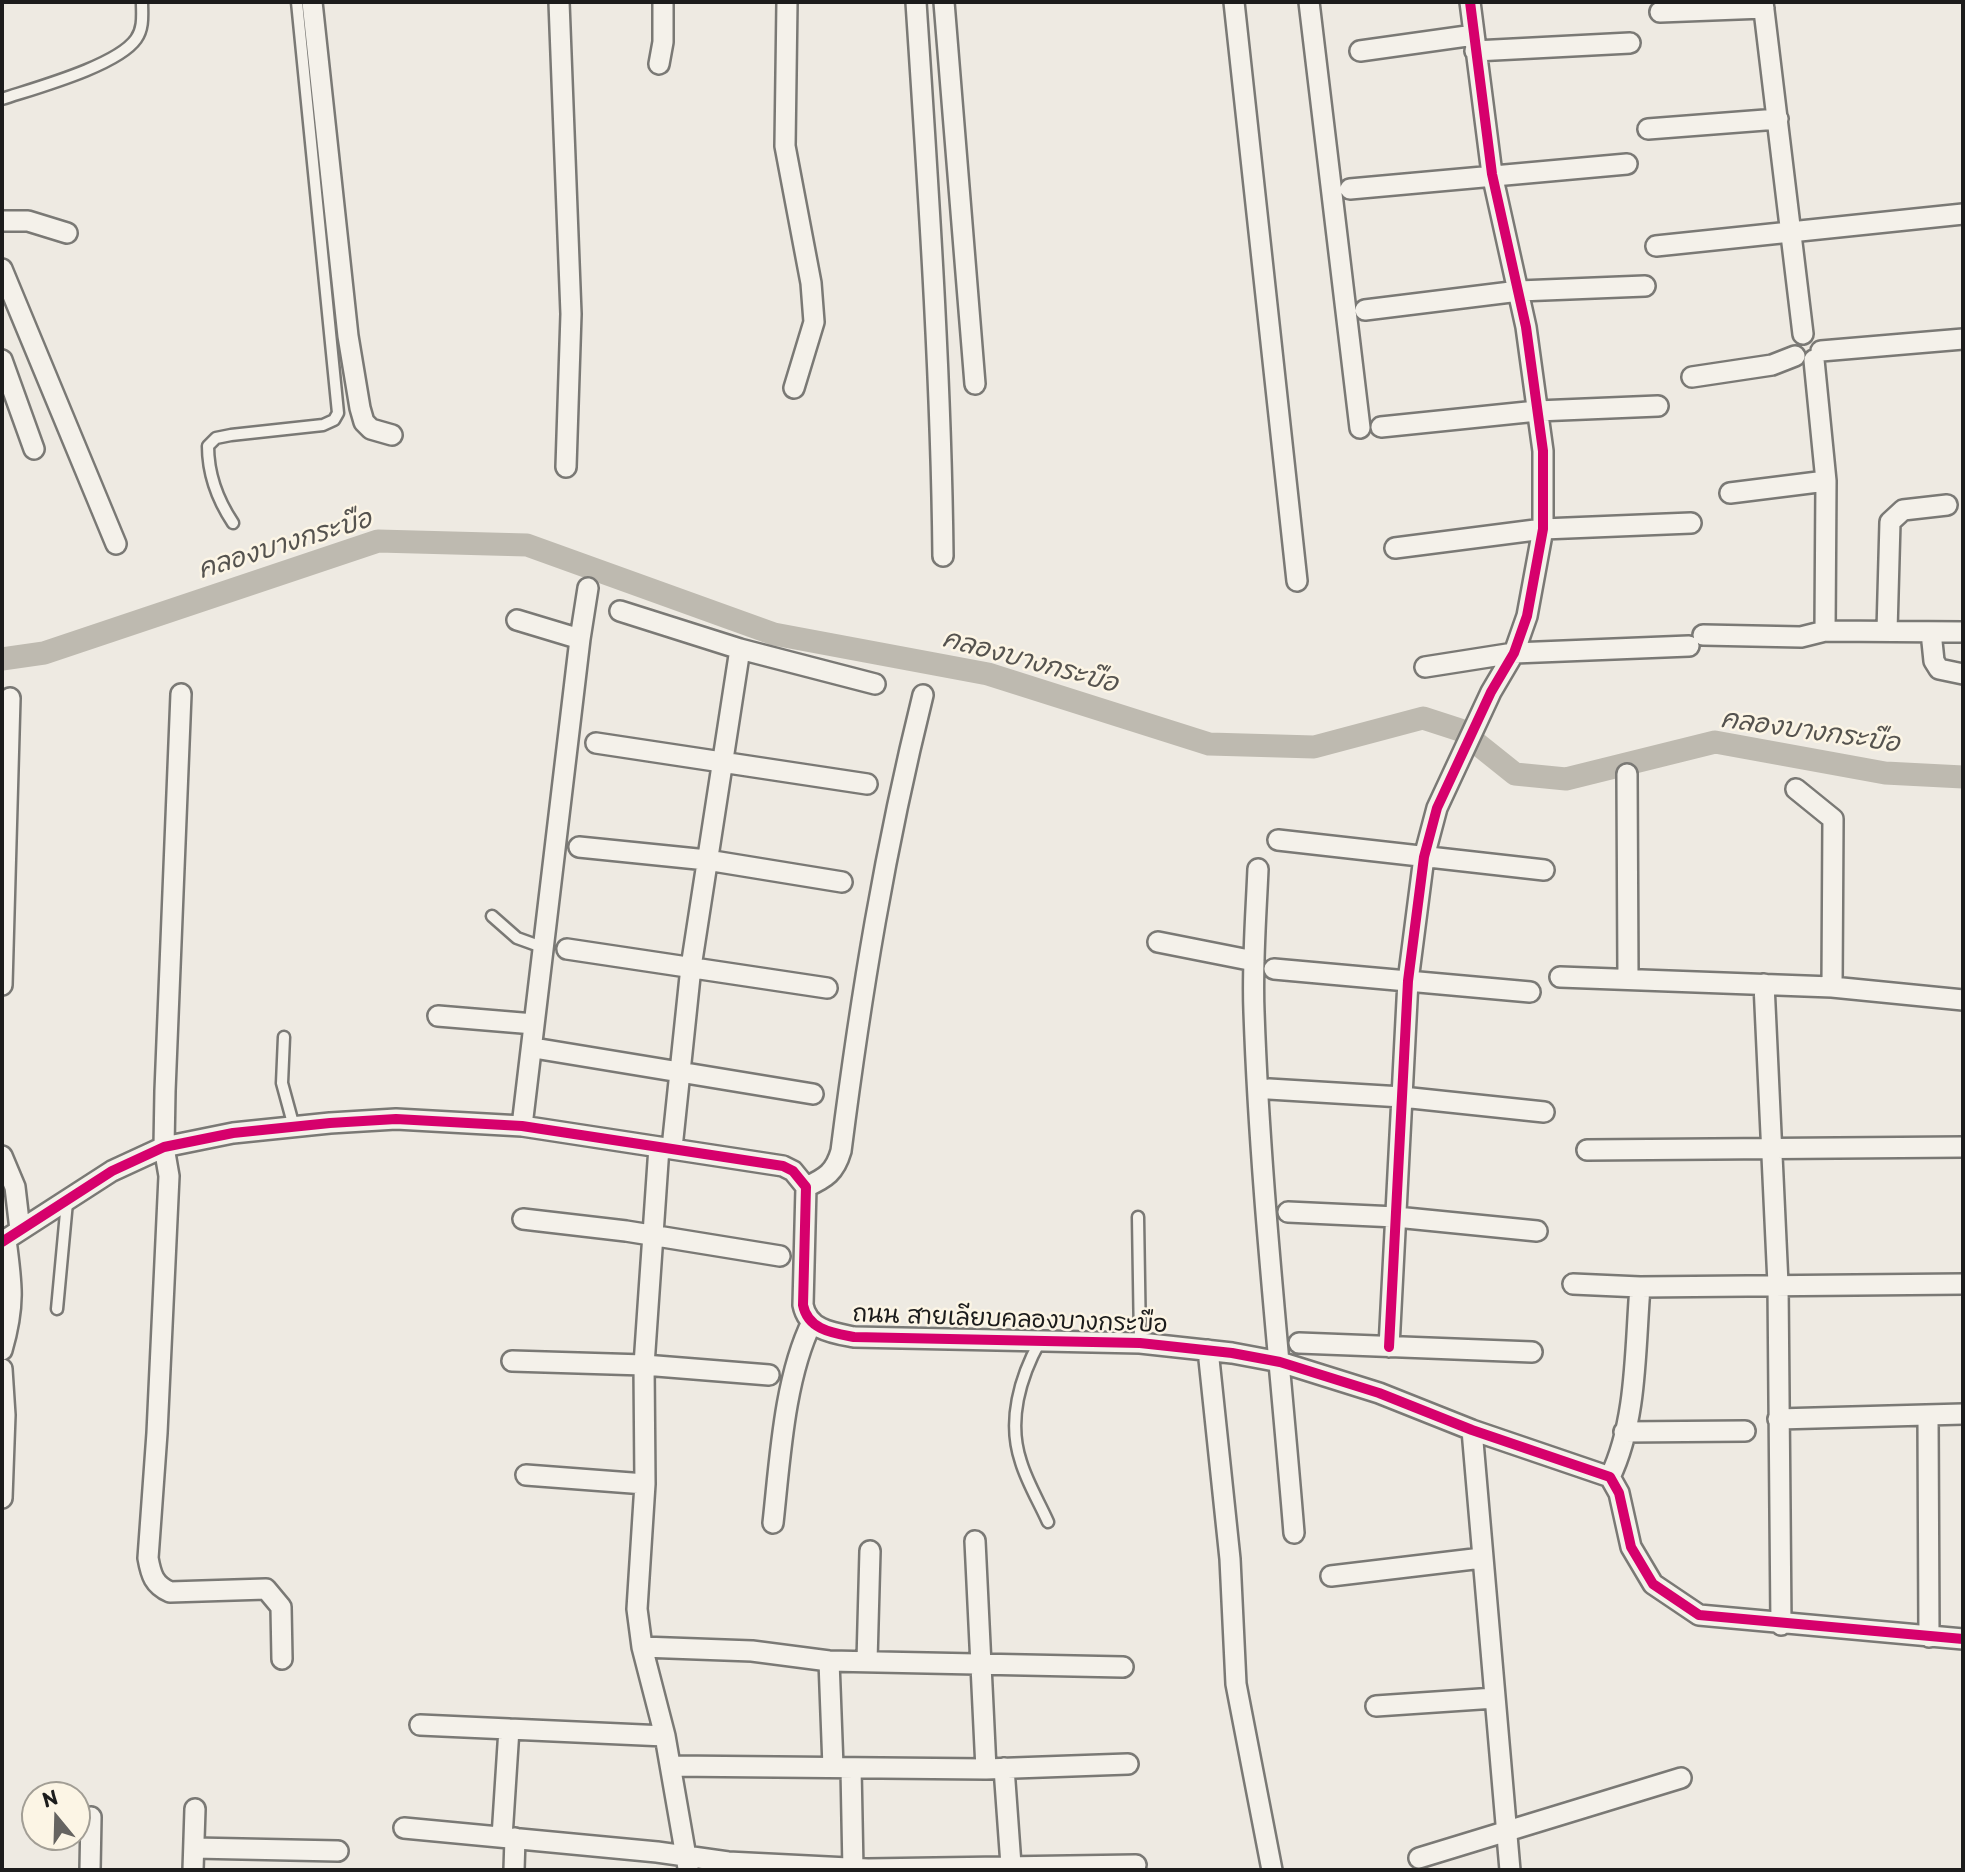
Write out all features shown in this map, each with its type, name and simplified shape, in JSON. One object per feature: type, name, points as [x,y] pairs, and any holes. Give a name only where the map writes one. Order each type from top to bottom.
[{"type":"street","points":[[312,2],[348,336],[360,408],[364,422],[371,429],[392,435]]},
{"type":"street","points":[[559,2],[571,314],[565,467]]},
{"type":"street","points":[[659,64],[663,43],[663,2]]},
{"type":"street","points":[[788,2],[785,146],[811,283],[814,322],[794,388]]},
{"type":"street","points":[[916,2],[931,281],[941,399],[943,556]]},
{"type":"street","points":[[944,2],[975,384]]},
{"type":"street","points":[[1234,2],[1297,581]]},
{"type":"street","points":[[1309,2],[1360,428]]},
{"type":"street","points":[[1389,1346],[1408,981],[1424,857],[1430,828],[1448,783],[1491,692],[1514,653],[1527,616],[1543,529],[1544,477],[1537,411],[1519,291],[1492,174],[1470,2]]},
{"type":"street","points":[[1660,12],[1764,5],[1803,334]]},
{"type":"street","points":[[1360,51],[1475,43],[1630,43]]},
{"type":"street","points":[[1648,129],[1779,120]]},
{"type":"street","points":[[1350,189],[1492,174],[1627,164]]},
{"type":"street","points":[[1656,246],[1963,214]]},
{"type":"street","points":[[2,221],[29,221],[67,233]]},
{"type":"street","points":[[2,269],[116,544]]},
{"type":"street","points":[[1365,310],[1519,291],[1645,286]]},
{"type":"street","points":[[1795,356],[1794,341],[1803,334],[1814,336],[1818,355],[1826,481],[1825,631]]},
{"type":"street","points":[[1795,356],[1804,362],[1818,355],[1963,339]]},
{"type":"street","points":[[1692,377],[1772,365],[1795,356]]},
{"type":"street","points":[[2,360],[34,449]]},
{"type":"street","points":[[1381,427],[1537,411],[1658,406]]},
{"type":"street","points":[[1730,493],[1826,481]]},
{"type":"street","points":[[1887,631],[1891,522],[1903,510],[1947,505]]},
{"type":"street","points":[[1395,548],[1543,529],[1691,523]]},
{"type":"street","points":[[522,1126],[588,588]]},
{"type":"street","points":[[620,611],[740,649],[875,684]]},
{"type":"street","points":[[517,621],[580,639]]},
{"type":"street","points":[[1425,667],[1514,653],[1801,636],[1825,631],[1963,632]]},
{"type":"street","points":[[1931,632],[1934,661],[1940,669],[1963,674]]},
{"type":"street","points":[[688,1864],[665,1736],[642,1647],[637,1609],[645,1484],[644,1365],[666,1148],[740,649]]},
{"type":"street","points":[[181,694],[164,1147],[169,1176],[157,1433],[148,1558],[151,1577],[161,1588],[170,1592],[266,1589],[281,1607],[282,1659]]},
{"type":"street","points":[[806,1187],[826,1178],[836,1167],[841,1151],[875,907],[923,695]]},
{"type":"street","points":[[2,985],[10,698]]},
{"type":"street","points":[[596,743],[867,784]]},
{"type":"street","points":[[1627,774],[1628,978]]},
{"type":"street","points":[[1796,789],[1833,819],[1832,986]]},
{"type":"street","points":[[1278,840],[1544,870]]},
{"type":"street","points":[[579,847],[707,860],[842,882]]},
{"type":"street","points":[[1258,869],[1254,961],[1261,1142],[1294,1533]]},
{"type":"street","points":[[1158,942],[1254,961]]},
{"type":"street","points":[[568,949],[827,988]]},
{"type":"street","points":[[1274,969],[1530,992]]},
{"type":"street","points":[[1560,977],[1832,986],[1963,1000]]},
{"type":"street","points":[[1764,984],[1778,1284],[1781,1625]]},
{"type":"street","points":[[438,1016],[534,1024]]},
{"type":"street","points":[[540,1049],[813,1094]]},
{"type":"street","points":[[1269,1089],[1402,1097],[1544,1112]]},
{"type":"street","points":[[9,1237],[112,1171],[164,1147],[206,1137],[294,1127],[396,1119],[522,1126],[783,1166],[793,1171],[806,1187],[808,1201],[803,1305],[812,1322],[803,1340],[792,1385],[773,1523]]},
{"type":"street","points":[[1587,1150],[1963,1147]]},
{"type":"street","points":[[2,1156],[15,1187],[9,1237],[13,1290],[11,1318],[2,1350]]},
{"type":"street","points":[[1288,1212],[1396,1217],[1537,1231]]},
{"type":"street","points":[[523,1219],[780,1256]]},
{"type":"street","points":[[1573,1284],[1640,1287],[1963,1284]]},
{"type":"street","points":[[1640,1287],[1633,1383],[1619,1459],[1610,1478],[1619,1493],[1631,1547],[1653,1584],[1699,1615],[1781,1625],[1963,1639]]},
{"type":"street","name":"ถนน สายเลียบคลองบางกระบือ","points":[[812,1322],[831,1333],[854,1337],[1140,1343],[1209,1350],[1280,1362],[1379,1393],[1472,1430],[1610,1478]]},
{"type":"street","points":[[1299,1343],[1532,1352]]},
{"type":"street","points":[[1209,1350],[1230,1559],[1236,1684],[1272,1870]]},
{"type":"street","points":[[512,1361],[644,1365],[769,1375]]},
{"type":"street","points":[[2,1368],[5,1415],[2,1498]]},
{"type":"street","points":[[1778,1419],[1963,1414]]},
{"type":"street","points":[[1928,1415],[1929,1637]]},
{"type":"street","points":[[1472,1430],[1510,1870]]},
{"type":"street","points":[[1624,1432],[1745,1431]]},
{"type":"street","points":[[526,1475],[645,1484]]},
{"type":"street","points":[[975,1541],[980,1666],[995,1769],[1004,1867]]},
{"type":"street","points":[[867,1661],[870,1551]]},
{"type":"street","points":[[1331,1576],[1482,1558]]},
{"type":"street","points":[[642,1647],[752,1651],[829,1661],[1124,1667]]},
{"type":"street","points":[[829,1661],[853,1869]]},
{"type":"street","points":[[1376,1706],[1495,1698]]},
{"type":"street","points":[[420,1725],[665,1736]]},
{"type":"street","points":[[509,1729],[508,1838],[514,1870]]},
{"type":"street","points":[[671,1766],[995,1769],[1128,1764]]},
{"type":"street","points":[[1419,1858],[1681,1778]]},
{"type":"street","points":[[193,1870],[195,1809]]},
{"type":"street","points":[[404,1828],[657,1852],[688,1864],[853,1869],[1136,1865]]},
{"type":"street","points":[[194,1848],[338,1851]]},
{"type":"street","points":[[90,1851],[90,1870]]},
{"type":"lane","points":[[2,99],[124,54],[138,37],[142,22],[142,2]]},
{"type":"lane","points":[[233,523],[222,506],[213,482],[208,446],[216,438],[231,435],[323,425],[334,420],[338,413],[297,2]]},
{"type":"lane","points":[[492,916],[517,938],[542,947]]},
{"type":"lane","points":[[284,1037],[282,1083],[294,1127]]},
{"type":"lane","points":[[57,1309],[67,1200]]},
{"type":"lane","points":[[1138,1217],[1140,1343]]},
{"type":"lane","points":[[1040,1341],[1019,1386],[1017,1422],[1020,1461],[1048,1522]]},
{"type":"waterway","name":"คลองบางกระบือ","points":[[2,659],[44,653],[378,541],[527,545],[774,634],[988,674],[1209,744],[1314,747],[1423,718],[1460,730],[1515,774],[1566,779],[1715,742],[1885,773],[1963,777]]},
{"type":"cycle path","points":[[1389,1347],[1408,981],[1424,857],[1437,808],[1491,692],[1514,653],[1527,616],[1543,529],[1543,451],[1526,327],[1492,174],[1470,2]]},
{"type":"cycle path","points":[[2,1242],[112,1171],[164,1147],[233,1133],[330,1123],[396,1119],[522,1126],[783,1166],[793,1171],[806,1187],[803,1305],[810,1320],[822,1329],[854,1337],[1140,1343],[1232,1353],[1280,1362],[1379,1393],[1472,1430],[1610,1477],[1619,1493],[1631,1547],[1653,1584],[1699,1615],[1963,1639]]}]
